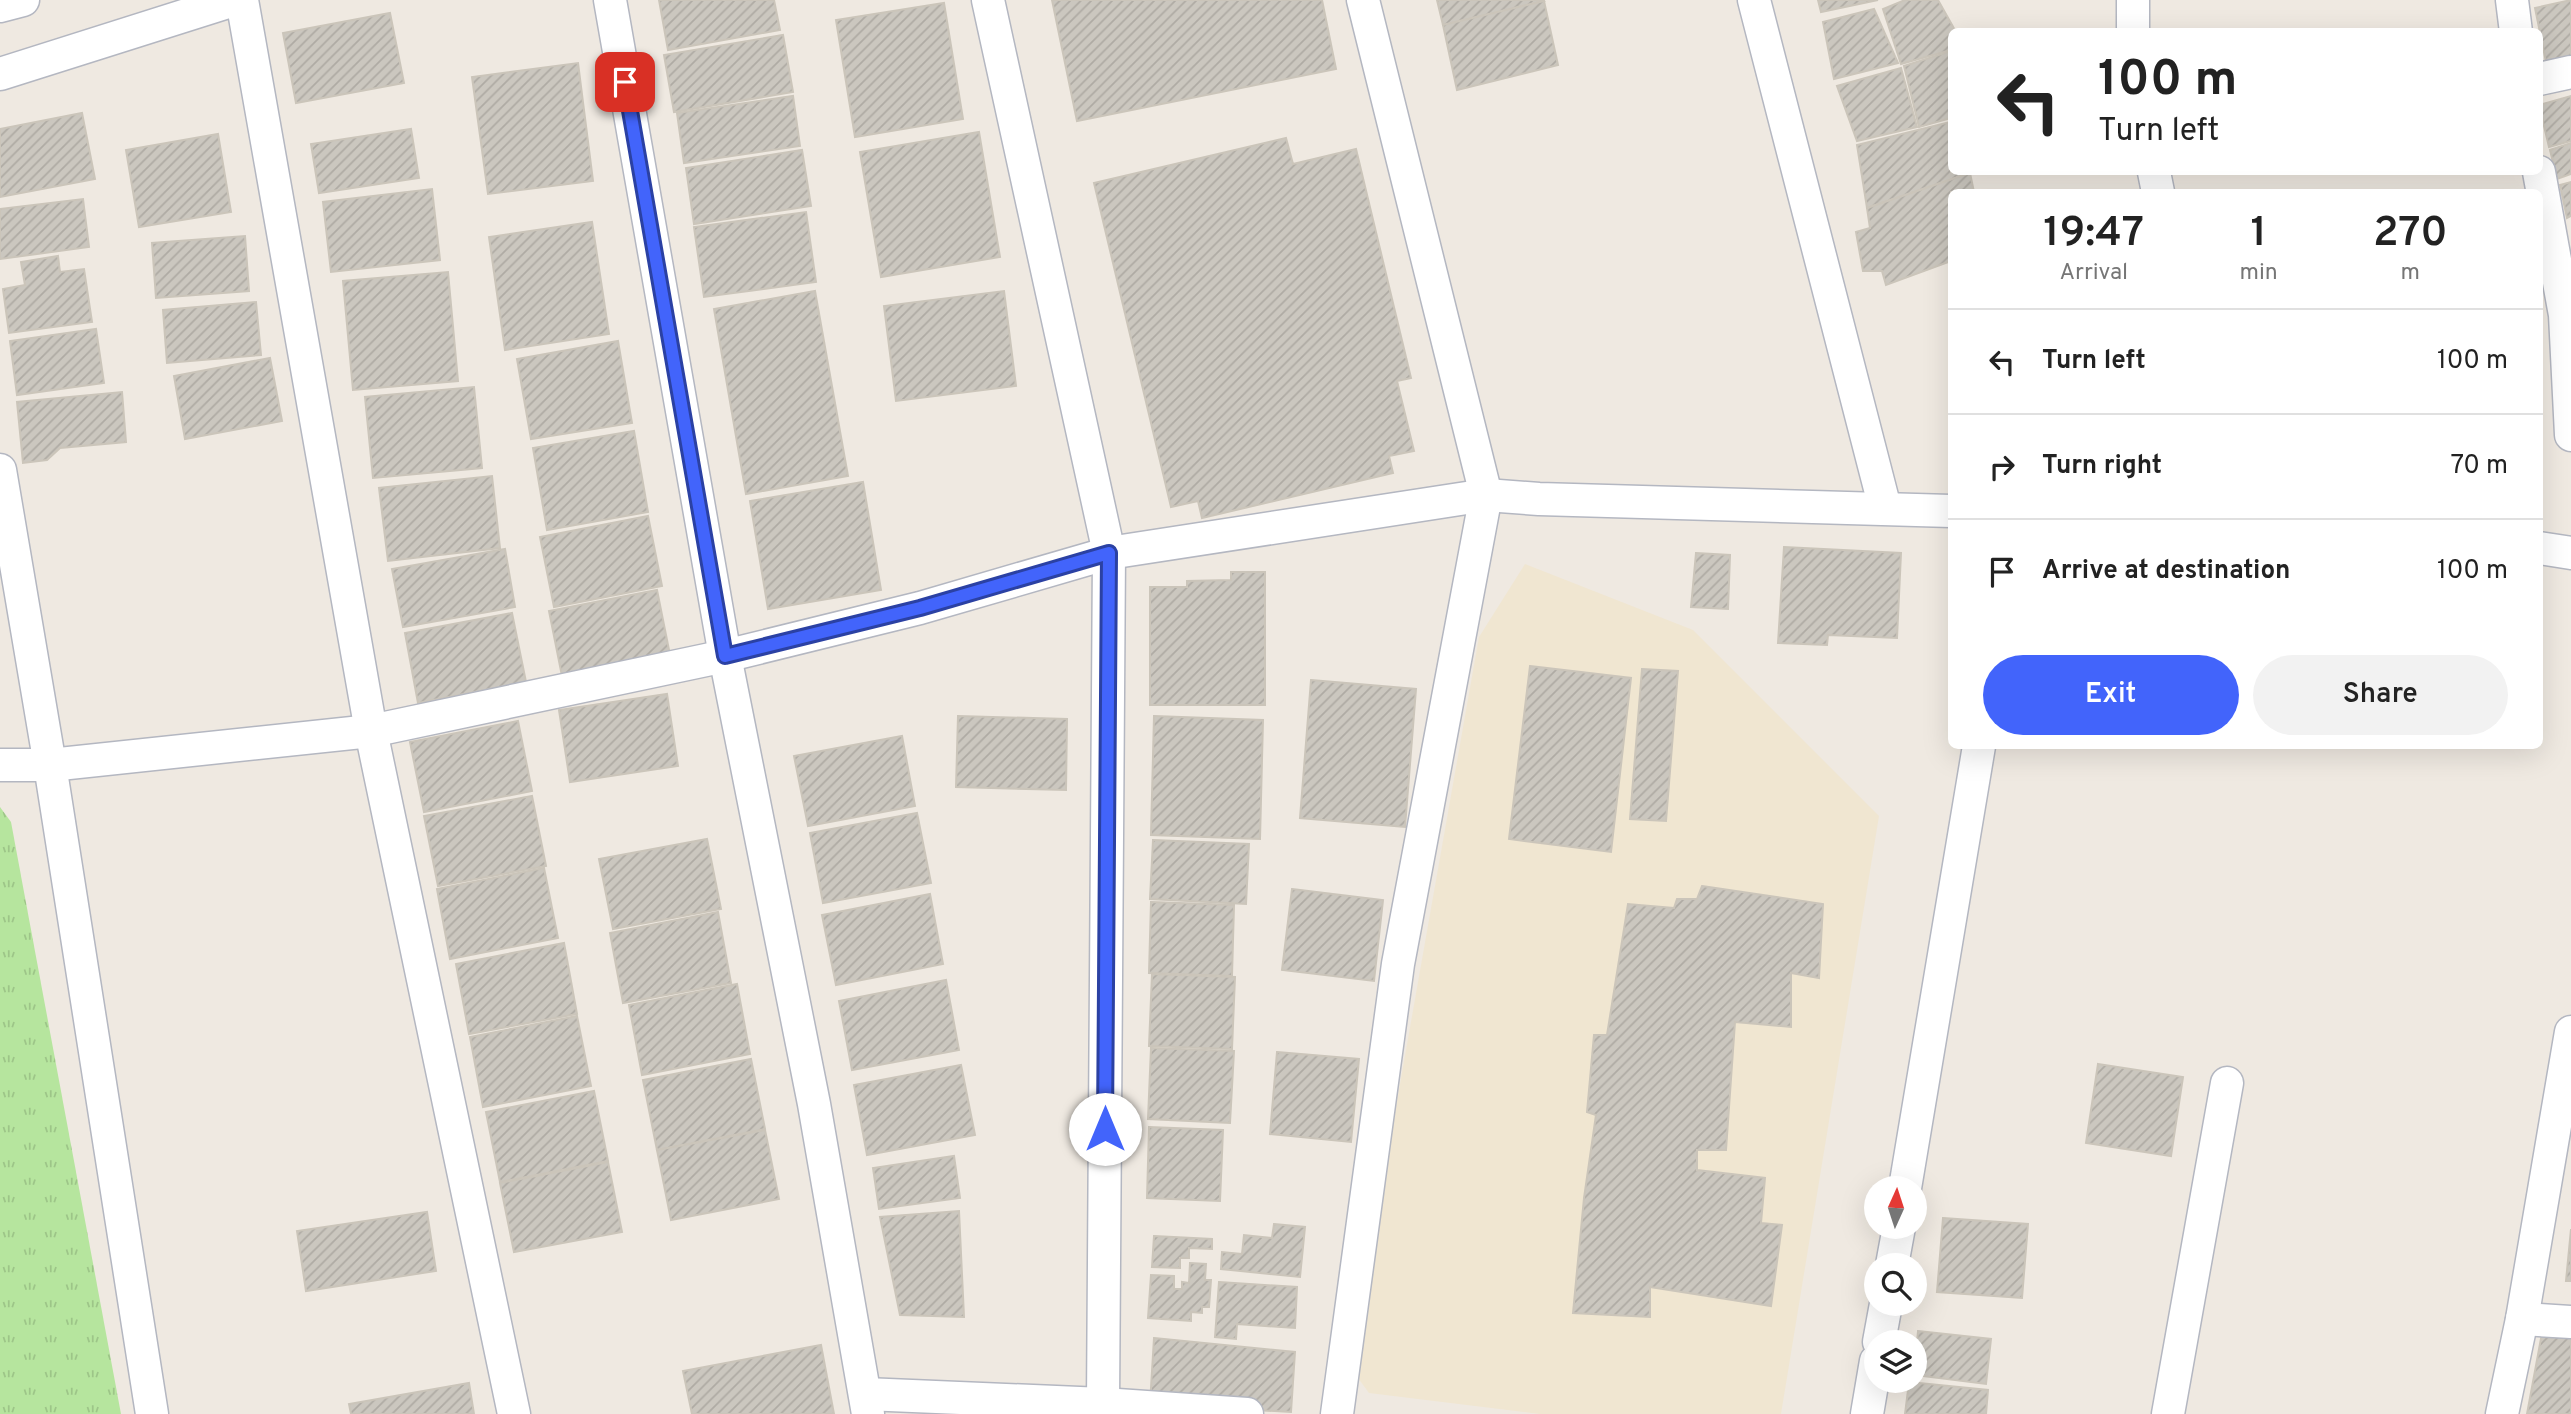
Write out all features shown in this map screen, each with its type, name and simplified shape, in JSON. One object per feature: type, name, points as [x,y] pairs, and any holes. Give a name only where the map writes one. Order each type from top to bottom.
[{"type":"street","points":[[0,6],[23,0]]},
{"type":"street","points":[[0,74],[234,0]]},
{"type":"street","points":[[242,0],[371,731],[514,1414]]},
{"type":"street","points":[[610,0],[725,656],[814,1104],[867,1404],[1102,1404],[1247,1414]]},
{"type":"street","points":[[988,0],[1109,553],[1102,1404]]},
{"type":"street","points":[[1337,1414],[1398,964],[1486,495],[1363,0]]},
{"type":"street","points":[[1754,0],[1885,508]]},
{"type":"street","points":[[2133,0],[2133,28]]},
{"type":"street","points":[[2512,0],[2516,28]]},
{"type":"street","points":[[2543,78],[2571,72]]},
{"type":"street","points":[[2543,192],[2568,314],[2571,435]]},
{"type":"street","points":[[0,470],[50,765],[152,1414]]},
{"type":"street","points":[[0,765],[50,765],[371,731],[725,656],[920,608],[1109,553],[1486,495],[1948,511]]},
{"type":"street","points":[[2543,549],[2571,553]]},
{"type":"street","points":[[1907,1176],[1978,749]]},
{"type":"street","points":[[2502,1414],[2565,1098],[2571,1031]]},
{"type":"street","points":[[2168,1414],[2227,1083]]},
{"type":"street","points":[[2522,1320],[2571,1322]]},
{"type":"street","points":[[1867,1414],[1871,1393]]},
{"type":"shaded area","points":[[1525,564],[1693,630],[1879,816],[1781,1414],[1540,1414],[1369,1393],[1350,1367],[1479,637]]},
{"type":"green space","points":[[0,807],[11,822],[121,1414],[0,1414]]},
{"type":"building","points":[[659,0],[774,0],[780,30],[668,50]]},
{"type":"building","points":[[1052,0],[1322,0],[1336,69],[1077,121]]},
{"type":"building","points":[[1437,0],[1543,0],[1544,1],[1443,25]]},
{"type":"building","points":[[1818,0],[1878,0],[1821,12]]},
{"type":"building","points":[[1905,0],[1938,0],[1954,28],[1948,28],[1948,51],[1901,64],[1883,9]]},
{"type":"building","points":[[2571,0],[2571,57],[2546,62],[2543,28],[2539,28],[2535,8]]},
{"type":"building","points":[[1544,1],[1558,65],[1457,90],[1443,25]]},
{"type":"building","points":[[944,3],[963,119],[855,137],[836,20]]},
{"type":"building","points":[[1874,9],[1898,63],[1834,79],[1823,22]]},
{"type":"building","points":[[390,13],[404,83],[296,103],[283,33]]},
{"type":"building","points":[[783,35],[793,92],[674,112],[664,55]]},
{"type":"building","points":[[1948,52],[1948,119],[1919,127],[1904,66]]},
{"type":"building","points":[[578,63],[593,181],[488,194],[472,77]]},
{"type":"building","points":[[1901,68],[1917,127],[1857,141],[1837,86]]},
{"type":"building","points":[[793,96],[800,146],[684,163],[677,113]]},
{"type":"building","points":[[2571,96],[2571,141],[2549,147],[2543,122],[2543,104]]},
{"type":"building","points":[[82,113],[95,179],[0,197],[0,129]]},
{"type":"building","points":[[1948,122],[1948,175],[1964,175],[1867,208],[1857,145]]},
{"type":"building","points":[[411,129],[419,178],[319,193],[311,144]]},
{"type":"building","points":[[979,132],[1000,257],[881,277],[860,152]]},
{"type":"building","points":[[218,134],[231,212],[139,227],[126,150]]},
{"type":"building","points":[[1286,138],[1293,164],[1356,149],[1411,378],[1397,381],[1414,451],[1389,456],[1393,473],[1202,518],[1198,501],[1171,507],[1094,183]]},
{"type":"building","points":[[2571,143],[2571,174],[2557,179],[2550,150]]},
{"type":"building","points":[[802,150],[811,206],[694,224],[686,168]]},
{"type":"building","points":[[1970,175],[1973,189],[1948,189],[1948,262],[1886,285],[1882,271],[1863,271],[1856,232],[1870,228],[1867,208]]},
{"type":"building","points":[[2571,182],[2571,216],[2567,218],[2560,185]]},
{"type":"building","points":[[432,189],[440,260],[331,272],[323,202]]},
{"type":"building","points":[[83,199],[89,247],[0,259],[0,209]]},
{"type":"building","points":[[806,212],[816,282],[704,297],[694,227]]},
{"type":"building","points":[[592,222],[609,334],[505,350],[489,237]]},
{"type":"building","points":[[245,236],[249,291],[156,298],[152,243]]},
{"type":"building","points":[[58,256],[60,272],[84,269],[92,322],[9,333],[3,289],[25,285],[21,262]]},
{"type":"building","points":[[448,272],[458,381],[353,390],[343,281]]},
{"type":"building","points":[[815,291],[848,476],[746,494],[714,309]]},
{"type":"building","points":[[1004,291],[1016,386],[896,401],[884,306]]},
{"type":"building","points":[[256,302],[261,355],[167,363],[163,310]]},
{"type":"building","points":[[96,329],[104,383],[17,395],[10,341]]},
{"type":"building","points":[[618,341],[632,423],[531,439],[517,359]]},
{"type":"building","points":[[270,358],[282,421],[185,439],[174,376]]},
{"type":"building","points":[[474,387],[482,468],[373,478],[365,397]]},
{"type":"building","points":[[122,392],[126,442],[60,448],[47,460],[23,463],[17,402]]},
{"type":"building","points":[[634,431],[648,512],[547,530],[533,448]]},
{"type":"building","points":[[492,476],[500,548],[388,561],[379,488]]},
{"type":"building","points":[[863,482],[881,590],[768,609],[750,501]]},
{"type":"building","points":[[648,516],[662,586],[554,607],[540,537]]},
{"type":"building","points":[[1784,547],[1901,553],[1897,638],[1828,635],[1827,645],[1778,643]]},
{"type":"building","points":[[505,549],[515,607],[403,627],[392,569]]},
{"type":"building","points":[[1696,553],[1730,555],[1728,609],[1691,607]]},
{"type":"building","points":[[1231,572],[1265,572],[1265,705],[1150,705],[1150,587],[1187,587],[1187,581],[1231,580]]},
{"type":"building","points":[[657,590],[671,660],[563,681],[549,611]]},
{"type":"building","points":[[512,613],[526,682],[418,703],[405,633]]},
{"type":"building","points":[[1530,666],[1631,678],[1611,852],[1509,839]]},
{"type":"building","points":[[1642,669],[1678,671],[1666,821],[1630,819]]},
{"type":"building","points":[[1311,680],[1416,689],[1405,827],[1300,818]]},
{"type":"building","points":[[667,694],[678,766],[570,782],[559,710]]},
{"type":"building","points":[[958,716],[1067,719],[1066,790],[956,787]]},
{"type":"building","points":[[1154,716],[1263,720],[1260,839],[1151,835]]},
{"type":"building","points":[[518,721],[532,791],[424,812],[410,742]]},
{"type":"building","points":[[902,736],[915,806],[808,826],[794,756]]},
{"type":"building","points":[[532,796],[546,866],[438,886],[424,816]]},
{"type":"building","points":[[917,813],[931,883],[823,903],[810,833]]},
{"type":"building","points":[[707,839],[721,909],[613,929],[599,859]]},
{"type":"building","points":[[1153,840],[1249,844],[1246,904],[1150,899]]},
{"type":"building","points":[[544,868],[558,938],[450,959],[437,889]]},
{"type":"building","points":[[1702,886],[1823,904],[1819,978],[1791,973],[1791,1027],[1735,1022],[1726,1150],[1697,1150],[1697,1170],[1765,1178],[1761,1223],[1782,1225],[1771,1306],[1650,1287],[1650,1317],[1573,1313],[1584,1198],[1596,1115],[1587,1112],[1594,1035],[1607,1035],[1628,904],[1674,908],[1677,899],[1697,899]]},
{"type":"building","points":[[1292,889],[1383,900],[1374,981],[1282,970]]},
{"type":"building","points":[[930,894],[943,964],[836,985],[822,915]]},
{"type":"building","points":[[1151,902],[1234,905],[1232,976],[1149,973]]},
{"type":"building","points":[[718,912],[731,983],[623,1003],[610,933]]},
{"type":"building","points":[[564,943],[577,1014],[469,1034],[456,964]]},
{"type":"building","points":[[1152,974],[1235,977],[1232,1049],[1149,1046]]},
{"type":"building","points":[[946,980],[959,1050],[852,1070],[839,1001]]},
{"type":"building","points":[[737,984],[750,1054],[642,1075],[629,1005]]},
{"type":"building","points":[[577,1016],[591,1086],[483,1107],[470,1037]]},
{"type":"building","points":[[1151,1048],[1234,1051],[1230,1123],[1148,1119]]},
{"type":"building","points":[[1277,1052],[1359,1059],[1351,1142],[1270,1134]]},
{"type":"building","points":[[751,1059],[765,1129],[657,1150],[643,1080]]},
{"type":"building","points":[[2098,1064],[2183,1077],[2171,1156],[2086,1143]]},
{"type":"building","points":[[961,1065],[975,1135],[867,1155],[854,1085]]},
{"type":"building","points":[[594,1091],[608,1161],[500,1182],[486,1112]]},
{"type":"building","points":[[1149,1127],[1223,1130],[1220,1201],[1147,1198]]},
{"type":"building","points":[[765,1130],[779,1199],[671,1220],[657,1150]]},
{"type":"building","points":[[954,1156],[960,1198],[879,1209],[873,1168]]},
{"type":"building","points":[[608,1162],[622,1232],[514,1252],[500,1183]]},
{"type":"building","points":[[959,1211],[964,1317],[900,1315],[880,1217]]},
{"type":"building","points":[[427,1212],[436,1271],[306,1291],[297,1231]]},
{"type":"building","points":[[1943,1218],[2028,1224],[2022,1298],[1937,1292]]},
{"type":"building","points":[[1274,1224],[1305,1227],[1300,1277],[1221,1269],[1222,1252],[1242,1254],[1244,1235],[1272,1238]]},
{"type":"building","points":[[2571,1229],[2571,1281],[2566,1281]]},
{"type":"building","points":[[1154,1236],[1212,1239],[1212,1249],[1189,1248],[1189,1258],[1180,1258],[1180,1268],[1152,1267]]},
{"type":"building","points":[[1190,1263],[1206,1264],[1205,1280],[1211,1280],[1209,1307],[1202,1307],[1202,1313],[1191,1312],[1191,1321],[1148,1318],[1151,1275],[1174,1276],[1174,1289],[1182,1289],[1182,1282],[1189,1283]]},
{"type":"building","points":[[1219,1282],[1297,1287],[1295,1328],[1237,1324],[1236,1339],[1215,1337]]},
{"type":"building","points":[[1927,1332],[1991,1339],[1986,1384],[1927,1377]]},
{"type":"building","points":[[2542,1333],[2571,1335],[2571,1414],[2527,1414]]},
{"type":"building","points":[[1154,1338],[1295,1352],[1291,1412],[1150,1404]]},
{"type":"building","points":[[821,1345],[834,1414],[692,1414],[683,1371]]},
{"type":"building","points":[[469,1383],[474,1414],[351,1414],[349,1404]]},
{"type":"building","points":[[1927,1384],[1988,1390],[1986,1414],[1905,1414],[1908,1393],[1927,1393]]},
{"type":"route","points":[[625,82],[725,656],[920,608],[1109,553],[1105,1129]]}]
